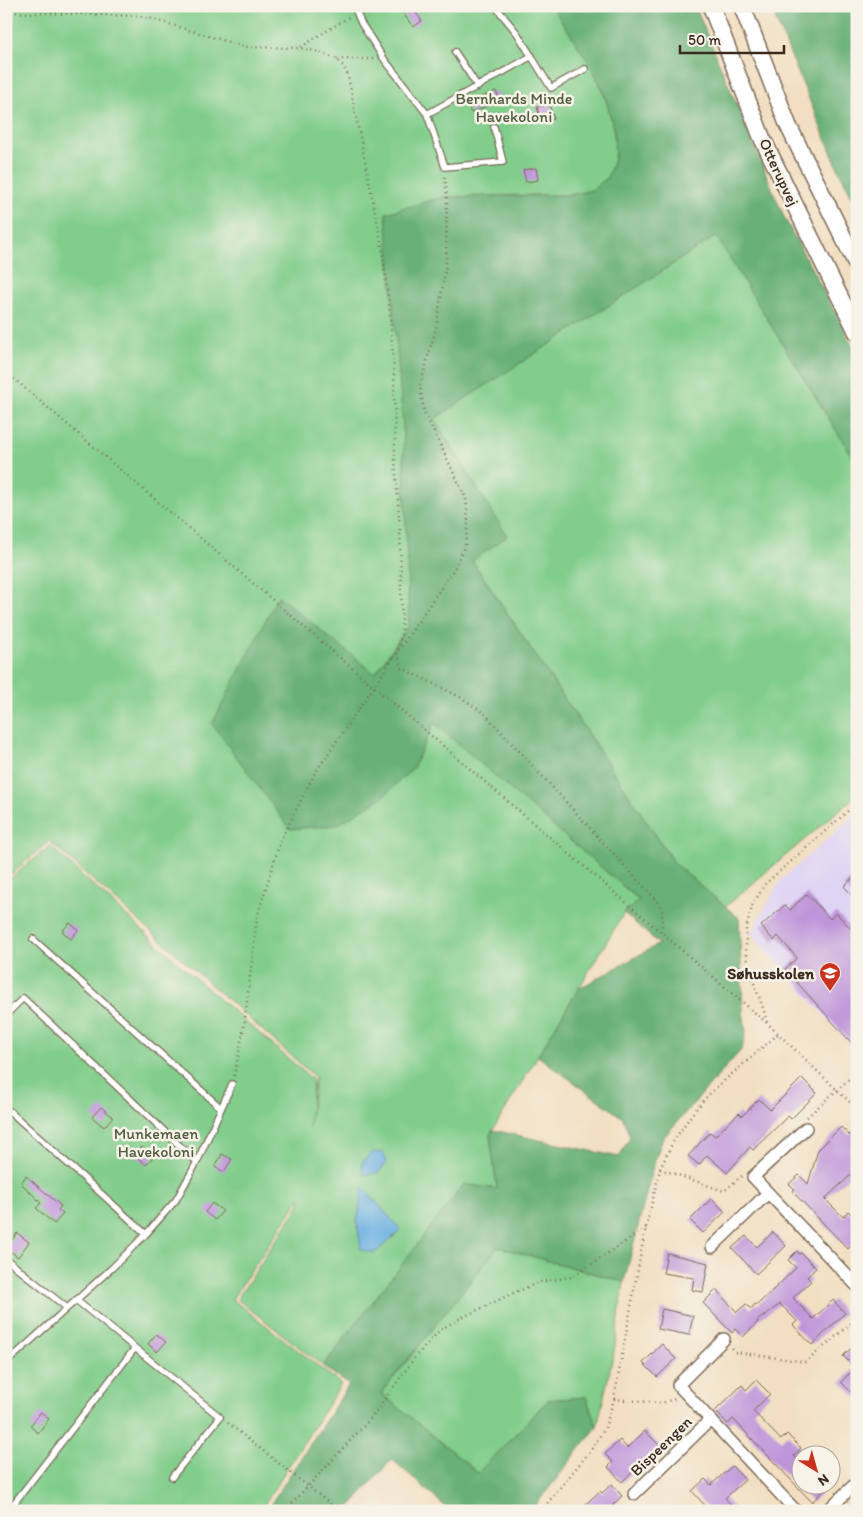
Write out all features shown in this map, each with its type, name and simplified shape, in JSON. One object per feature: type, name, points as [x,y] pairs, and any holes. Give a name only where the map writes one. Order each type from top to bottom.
[{"type":"main road","name":"Otterupvej","points":[[711,6],[762,138],[857,332]]},
{"type":"main road","name":"Otterupvej","points":[[742,6],[788,125],[857,265]]},
{"type":"street","points":[[806,1128],[753,1177],[857,1286]]},
{"type":"street","points":[[712,1247],[768,1193]]},
{"type":"street","name":"Bispeengen","points":[[724,1339],[678,1385],[796,1511]]},
{"type":"street","name":"Bispeengen","points":[[634,1494],[710,1420]]},
{"type":"street","points":[[827,1511],[854,1485]]},
{"type":"lane","points":[[354,6],[384,59],[427,114],[445,167],[503,162],[494,127]]},
{"type":"lane","points":[[495,6],[517,33],[551,88],[585,69]]},
{"type":"lane","points":[[455,52],[478,87]]},
{"type":"lane","points":[[427,114],[532,56]]},
{"type":"lane","points":[[33,939],[221,1108]]},
{"type":"lane","points":[[6,1015],[24,998],[198,1162]]},
{"type":"lane","points":[[6,1363],[146,1234],[176,1200],[198,1162],[232,1084]]},
{"type":"lane","points":[[6,1108],[146,1234]]},
{"type":"lane","points":[[6,1260],[67,1308]]},
{"type":"lane","points":[[76,1300],[220,1418],[172,1477]]},
{"type":"lane","points":[[8,1511],[135,1348]]},
{"type":"path","points":[[6,12],[138,16],[245,47],[300,48],[319,52],[337,59],[384,59]]},
{"type":"path","points":[[300,48],[357,13]]},
{"type":"path","points":[[337,59],[344,67],[348,76],[381,241],[389,304],[394,370],[395,460],[400,531],[402,632],[397,653],[402,668],[412,675],[462,698],[484,714],[657,901],[662,910],[662,934]]},
{"type":"path","points":[[232,1084],[244,1026],[257,917],[281,839],[315,773],[454,570],[465,545],[468,523],[466,498],[424,412],[420,386],[436,328],[446,265],[447,197],[445,167]]},
{"type":"path","points":[[6,372],[767,1024],[857,1109]]},
{"type":"path","points":[[767,1024],[751,975],[746,951],[746,930],[752,906],[765,884],[857,803]]},
{"type":"path","points":[[541,1511],[591,1450],[605,1428],[614,1399],[646,1228],[660,1169],[673,1142],[692,1114],[711,1092],[778,1034]]},
{"type":"path","points":[[806,1128],[806,1117],[857,1072]]},
{"type":"path","points":[[660,1169],[724,1191],[742,1176],[753,1177]]},
{"type":"path","points":[[285,1511],[372,1417],[414,1357],[440,1330],[511,1294],[540,1282],[572,1277],[646,1228]]},
{"type":"path","points":[[724,1339],[735,1352],[806,1362],[857,1318]]},
{"type":"path","points":[[614,1399],[661,1403],[674,1400],[683,1391]]},
{"type":"path","points":[[220,1418],[338,1511]]},
{"type":"shaded area","name":"Søhusskolen","points":[[857,813],[857,1052],[750,933],[781,880]]},
{"type":"green space","points":[[6,6],[552,6],[592,66],[604,95],[614,132],[615,151],[612,167],[604,181],[591,190],[578,194],[563,195],[443,197],[403,425],[409,625],[375,674],[413,768],[434,722],[639,900],[624,913],[490,1135],[497,1189],[464,1185],[323,1366],[237,1299],[300,1204],[301,1197],[232,1299],[341,1384],[260,1511],[6,1511],[6,882],[50,846],[183,967],[313,1080],[309,1128],[315,1077],[49,841],[6,879]]},
{"type":"green space","points":[[552,6],[695,6],[785,219],[857,354],[857,464],[716,236],[434,419],[507,536],[472,561],[675,864],[739,918],[743,1010],[746,1032],[742,1049],[663,1138],[654,1163],[624,1282],[498,1247],[381,1393],[478,1473],[548,1400],[586,1397],[597,1427],[531,1511],[450,1511],[392,1459],[346,1511],[266,1511],[349,1385],[323,1366],[464,1184],[497,1189],[490,1135],[493,1130],[619,1157],[630,1137],[623,1118],[538,1056],[578,989],[659,944],[624,913],[639,900],[434,723],[413,768],[383,797],[337,825],[290,829],[212,724],[278,596],[375,674],[409,625],[403,425],[386,213],[443,197],[570,195],[592,190],[607,178],[615,157],[614,131],[605,95],[591,66]]},
{"type":"green space","points":[[770,6],[857,6],[857,206],[840,173]]},
{"type":"green space","points":[[716,236],[857,464],[857,795],[725,907],[675,864],[472,560],[507,536],[434,419]]},
{"type":"green space","points":[[498,1246],[624,1282],[614,1352],[597,1427],[586,1397],[548,1400],[478,1474],[381,1394]]},
{"type":"water","points":[[373,1152],[384,1153],[386,1164],[378,1173],[363,1175],[362,1162]]},
{"type":"water","points":[[363,1187],[401,1230],[375,1253],[361,1250],[357,1222]]},
{"type":"building","points":[[398,6],[411,6],[422,21],[413,27]]},
{"type":"building","points":[[496,91],[500,100],[471,113],[467,104]]},
{"type":"building","points":[[549,104],[554,119],[541,122],[537,107]]},
{"type":"building","points":[[536,168],[538,180],[526,182],[523,170]]},
{"type":"building","points":[[857,874],[857,901],[844,886]]},
{"type":"building","points":[[807,894],[830,919],[836,913],[857,935],[857,1049],[785,969],[797,958],[778,936],[774,941],[761,926],[785,905],[790,910]]},
{"type":"building","points":[[70,923],[78,930],[71,939],[62,931]]},
{"type":"building","points":[[802,1078],[817,1093],[791,1119],[788,1116],[753,1150],[750,1147],[727,1173],[707,1155],[699,1165],[688,1156],[710,1132],[715,1136],[739,1113],[742,1116],[759,1099],[770,1110]]},
{"type":"building","points":[[101,1107],[113,1117],[104,1127],[92,1117]]},
{"type":"building","points":[[841,1127],[849,1135],[857,1127],[857,1169],[825,1199],[843,1217],[848,1211],[857,1220],[857,1241],[848,1249],[792,1191],[795,1189],[789,1184],[799,1175],[808,1184],[818,1150]]},
{"type":"building","points":[[142,1147],[153,1157],[146,1165],[135,1155]]},
{"type":"building","points":[[222,1154],[232,1159],[224,1172],[215,1167]]},
{"type":"building","points":[[26,1176],[61,1206],[58,1210],[63,1214],[54,1224],[36,1208],[41,1203],[21,1183]]},
{"type":"building","points":[[712,1198],[725,1212],[703,1233],[690,1220]]},
{"type":"building","points":[[212,1203],[223,1211],[215,1220],[205,1212]]},
{"type":"building","points":[[773,1232],[786,1246],[756,1274],[732,1248],[746,1236],[757,1247]]},
{"type":"building","points":[[17,1233],[29,1242],[18,1257],[6,1248]]},
{"type":"building","points":[[797,1251],[816,1268],[807,1277],[811,1281],[793,1298],[813,1319],[833,1300],[845,1313],[812,1345],[793,1325],[797,1321],[780,1304],[757,1321],[743,1337],[735,1329],[732,1333],[703,1303],[716,1290],[737,1312],[746,1304],[751,1309],[796,1268],[788,1260]]},
{"type":"building","points":[[667,1253],[708,1263],[703,1292],[692,1290],[694,1278],[663,1273]]},
{"type":"building","points":[[662,1309],[693,1316],[689,1335],[658,1329]]},
{"type":"building","points":[[156,1334],[166,1342],[157,1352],[148,1344]]},
{"type":"building","points":[[857,1343],[857,1398],[841,1382],[855,1368],[843,1356]]},
{"type":"building","points":[[662,1344],[676,1359],[657,1377],[643,1363]]},
{"type":"building","points":[[756,1380],[770,1394],[753,1411],[781,1440],[787,1434],[797,1444],[790,1444],[790,1479],[733,1419],[728,1424],[715,1411],[742,1385],[746,1390]]},
{"type":"building","points":[[41,1412],[49,1419],[38,1433],[30,1426]]},
{"type":"building","points":[[645,1431],[660,1446],[622,1482],[608,1467],[613,1462],[605,1454],[620,1440],[627,1448]]},
{"type":"building","points":[[732,1466],[745,1480],[725,1498],[736,1511],[710,1511],[692,1491],[705,1479],[711,1485]]},
{"type":"building","points":[[612,1484],[622,1496],[613,1505],[618,1511],[578,1511],[600,1491],[602,1493]]},
{"type":"building","points":[[804,1494],[820,1494],[812,1502]]},
{"type":"place","name":"Søhusskolen","points":[[830,992]]},
{"type":"park label","name":"Bernhards Minde Havekoloni","points":[[514,107]]},
{"type":"park label","name":"Munkemaen Havekoloni","points":[[156,1142]]}]
